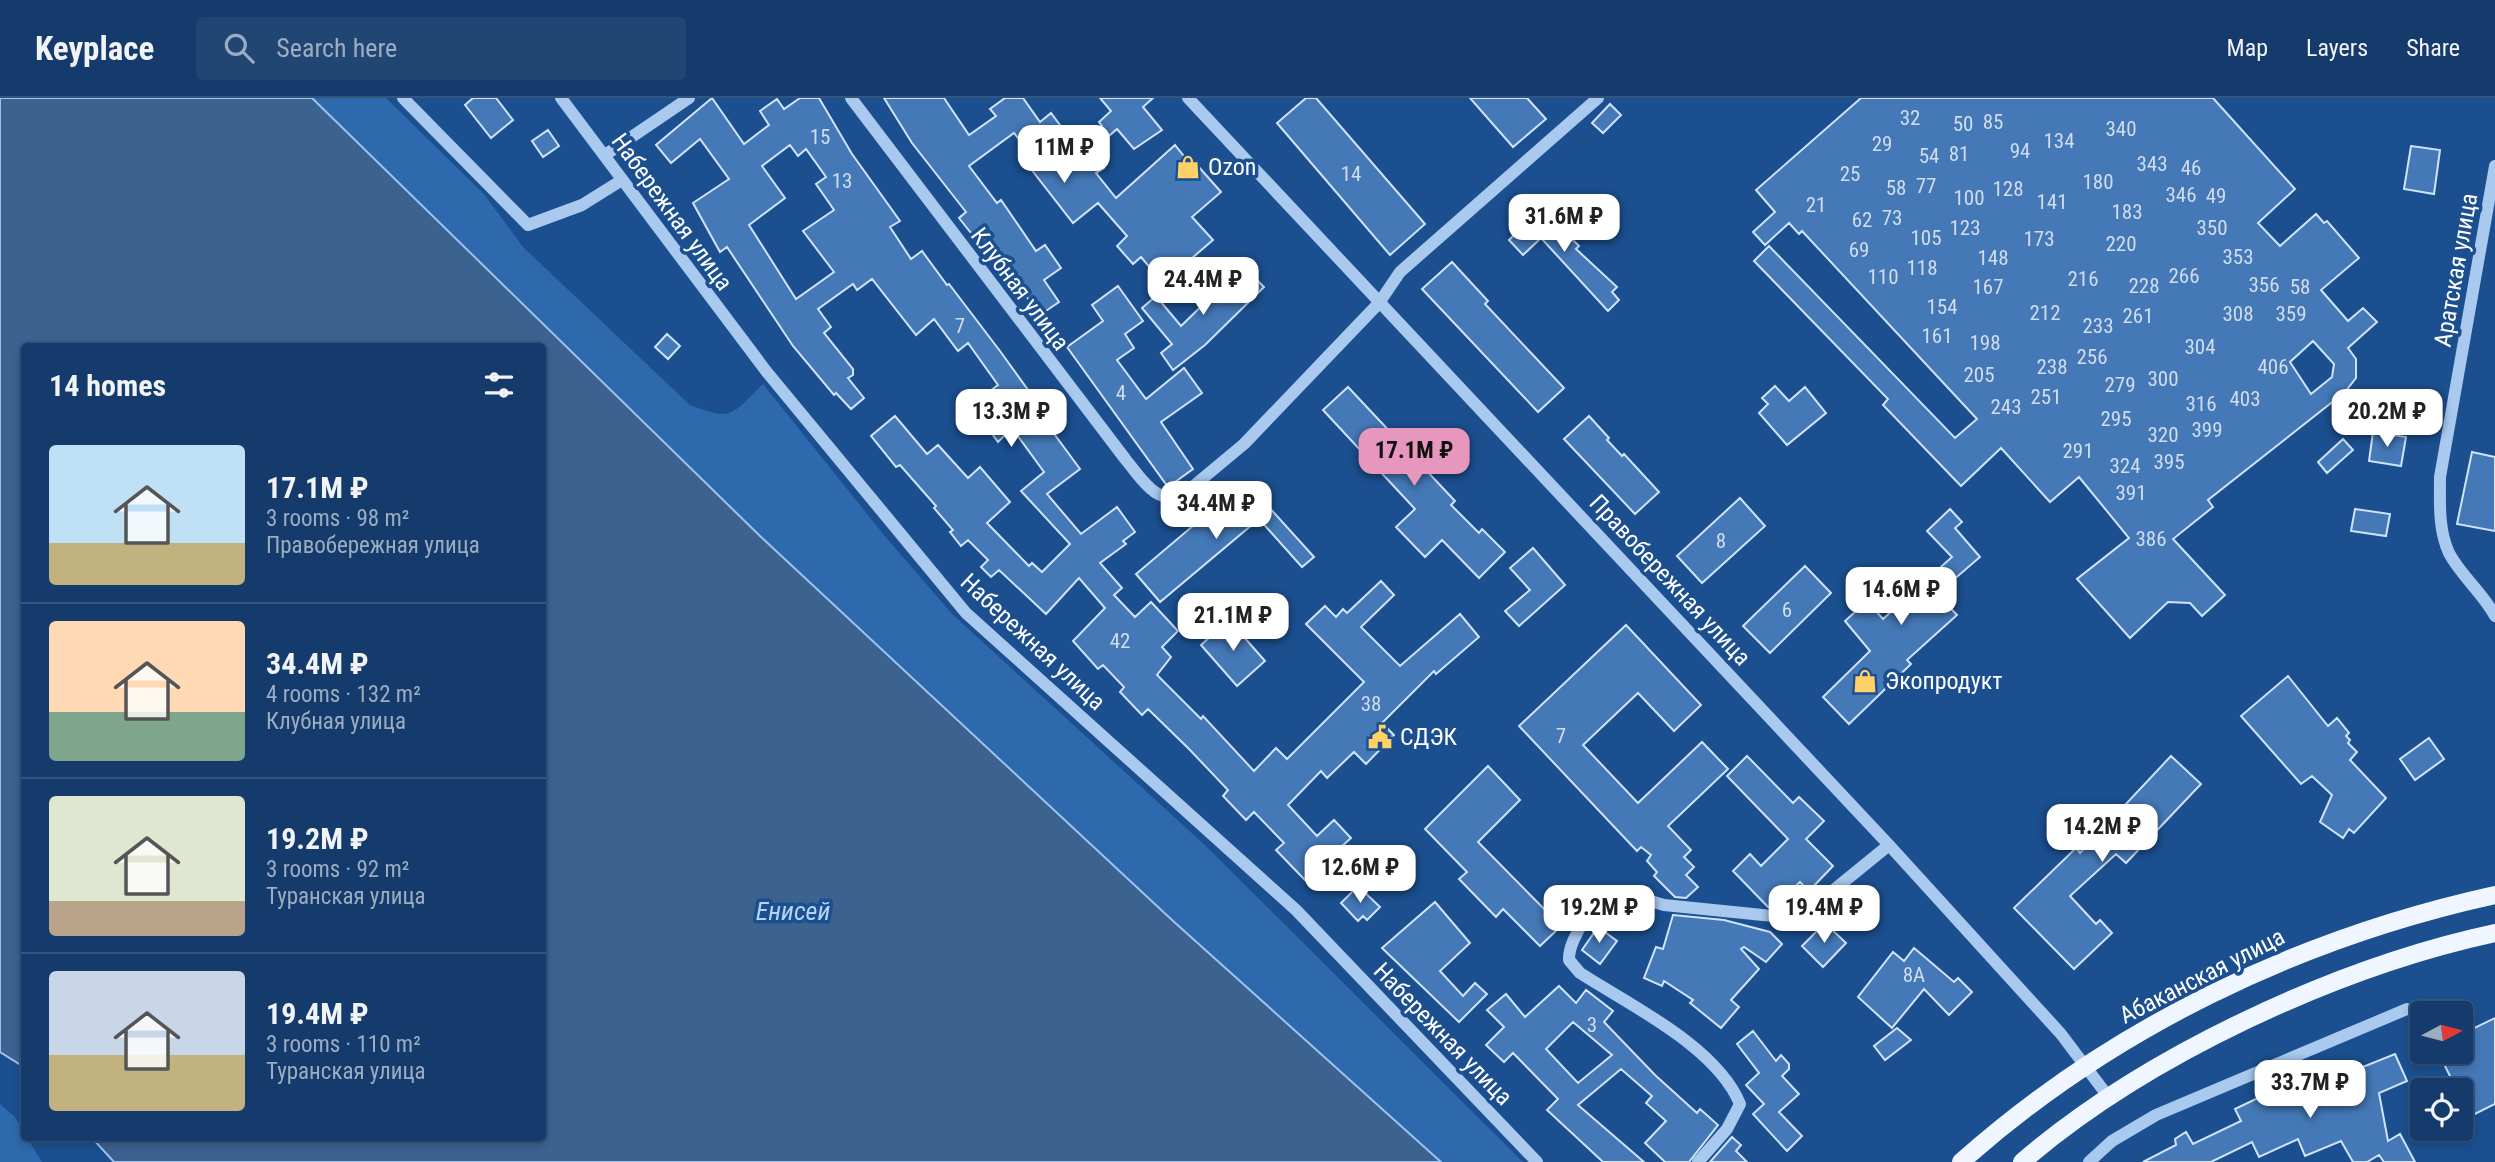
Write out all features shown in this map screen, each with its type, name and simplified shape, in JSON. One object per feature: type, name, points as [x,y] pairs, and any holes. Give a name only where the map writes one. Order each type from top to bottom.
[{"type":"main road","name":"Абаканская улица","points":[[1961,1162],[2031,1105],[2086,1067],[2130,1038],[2221,989],[2280,962],[2398,921],[2495,895]]},
{"type":"main road","points":[[2022,1162],[2149,1073],[2210,1040],[2305,995],[2396,959],[2495,933]]},
{"type":"street","points":[[403,98],[528,225],[582,205],[622,180]]},
{"type":"street","name":"Набережная улица","points":[[561,98],[775,382],[966,613],[1296,910],[1537,1162]]},
{"type":"street","points":[[605,155],[689,98]]},
{"type":"street","name":"Клубная улица","points":[[851,98],[1126,460],[1153,492],[1163,497],[1174,498],[1184,494],[1244,444],[1379,303]]},
{"type":"street","name":"Правобережная улица","points":[[1188,98],[1379,303],[1452,376],[1889,845],[2086,1067],[2110,1099]]},
{"type":"street","points":[[1379,303],[1400,272],[1598,98]]},
{"type":"street","name":"Аратская улица","points":[[2495,166],[2440,477],[2439,516],[2450,554],[2488,602],[2495,616]]},
{"type":"street","points":[[1698,1162],[1735,1117],[1740,1104],[1732,1087],[1720,1071],[1681,1039],[1580,972],[1569,960],[1572,939],[1607,898],[1620,892],[1664,905],[1792,918],[1803,915],[1889,845]]},
{"type":"street","points":[[2089,1162],[2112,1141],[2156,1115],[2407,1009]]},
{"type":"shaded area","points":[[312,98],[386,98],[484,194],[523,247],[690,405],[715,413],[731,412],[763,384],[884,535],[952,614],[1207,847],[1523,1162],[1441,1162],[1172,920],[760,536]]},
{"type":"shaded area","points":[[0,1104],[15,1117],[21,1127],[21,1141],[29,1141],[42,1162],[0,1162]]},
{"type":"water","name":"Енисей","points":[[0,98],[312,98],[760,536],[1172,920],[1441,1162],[114,1162],[95,1141],[546,1141],[546,343],[21,343],[21,1065],[0,1052]]},
{"type":"building","points":[[473,98],[496,98],[513,120],[491,138],[465,105]]},
{"type":"building","points":[[712,98],[744,144],[769,125],[760,111],[777,99],[784,109],[800,98],[819,98],[852,154],[900,221],[890,227],[911,259],[922,251],[947,285],[949,284],[1031,394],[1027,397],[1080,469],[1047,494],[1081,534],[1117,507],[1135,532],[1123,541],[1126,544],[1100,563],[1122,588],[1114,595],[1135,617],[1151,602],[1178,631],[1162,647],[1171,657],[1157,675],[1201,719],[1203,716],[1254,771],[1276,748],[1287,759],[1364,682],[1306,624],[1325,606],[1336,617],[1343,609],[1347,613],[1381,581],[1394,595],[1361,627],[1400,666],[1460,614],[1479,637],[1436,674],[1434,671],[1382,723],[1394,735],[1366,764],[1354,752],[1327,778],[1321,771],[1288,805],[1317,836],[1334,820],[1351,838],[1305,880],[1276,850],[1284,843],[1254,812],[1246,820],[1223,796],[1228,790],[1189,749],[1148,709],[1142,715],[1120,692],[1124,687],[1103,665],[1098,669],[1073,641],[1105,608],[1079,578],[1046,614],[999,570],[991,577],[981,567],[988,560],[968,540],[961,546],[950,532],[953,530],[934,508],[936,506],[900,465],[896,467],[871,436],[895,416],[927,454],[938,445],[968,478],[980,467],[1010,502],[987,523],[1029,566],[1032,563],[1042,572],[1070,544],[1021,491],[1044,472],[1012,428],[998,442],[971,405],[998,385],[968,343],[958,351],[934,319],[916,335],[872,279],[857,290],[853,284],[818,309],[831,327],[824,333],[853,369],[853,375],[848,378],[864,398],[851,409],[836,393],[834,395],[793,346],[727,247],[720,252],[693,203],[729,179],[700,139],[671,163],[656,145]],"holes":[[[790,145],[798,156],[806,149],[826,177],[816,184],[834,210],[803,231],[834,272],[796,299],[749,225],[785,198],[762,166]]]},
{"type":"building","points":[[884,98],[944,98],[969,135],[996,116],[990,109],[1005,98],[1023,98],[1040,122],[1051,113],[1074,144],[1102,126],[1099,122],[1111,111],[1100,98],[1153,98],[1143,107],[1162,130],[1134,149],[1117,129],[1093,150],[1104,168],[1096,173],[1116,198],[1175,145],[1187,160],[1190,157],[1221,192],[1192,217],[1213,240],[1163,283],[1141,257],[1133,264],[1117,246],[1127,236],[1098,203],[1073,223],[1031,169],[1038,164],[1014,133],[969,166],[997,203],[1001,200],[1036,251],[1045,245],[1061,268],[1044,280],[1059,302],[1040,315],[988,245],[983,248],[959,218],[966,212],[912,143]]},
{"type":"building","points":[[1306,98],[1316,98],[1425,224],[1390,255],[1277,123]]},
{"type":"building","points":[[1470,98],[1527,98],[1546,119],[1513,147]]},
{"type":"building","points":[[1861,98],[2213,98],[2295,189],[2258,223],[2280,246],[2316,214],[2324,223],[2327,221],[2359,258],[2321,290],[2348,321],[2363,308],[2377,322],[2348,348],[2356,359],[2356,378],[2345,392],[2208,500],[2213,507],[2173,539],[2225,595],[2202,616],[2190,603],[2168,602],[2130,638],[2077,579],[2129,538],[2079,477],[2050,502],[2001,448],[1961,486],[1883,405],[1888,399],[1754,261],[1769,246],[1955,438],[1977,419],[1802,231],[1799,234],[1789,223],[1765,245],[1753,232],[1775,212],[1756,190]],"holes":[[[2313,341],[2334,364],[2332,377],[2311,394],[2290,362]]]},
{"type":"building","points":[[1610,104],[1621,115],[1603,133],[1592,123]]},
{"type":"building","points":[[548,130],[559,146],[543,157],[532,141]]},
{"type":"building","points":[[2411,146],[2440,150],[2434,194],[2404,189]]},
{"type":"building","points":[[1541,209],[1579,246],[1576,249],[1617,287],[1612,292],[1619,300],[1608,311],[1541,238],[1523,255],[1509,240],[1518,231],[1513,226],[1528,213],[1533,218]]},
{"type":"building","points":[[1452,262],[1488,301],[1485,304],[1564,388],[1538,412],[1422,289]]},
{"type":"building","points":[[1243,266],[1264,287],[1205,345],[1173,370],[1161,353],[1172,344],[1142,308],[1156,296],[1181,326]]},
{"type":"building","points":[[1118,286],[1143,321],[1125,334],[1134,348],[1117,360],[1146,399],[1184,368],[1202,393],[1161,422],[1193,469],[1168,487],[1067,347],[1103,321],[1092,305]]},
{"type":"building","points":[[667,334],[680,346],[668,359],[655,347]]},
{"type":"building","points":[[1775,386],[1789,401],[1805,387],[1826,413],[1787,445],[1759,413],[1768,404],[1762,398]]},
{"type":"building","points":[[1348,387],[1455,501],[1451,505],[1479,533],[1482,529],[1505,552],[1479,578],[1442,540],[1425,557],[1396,527],[1415,509],[1323,410]]},
{"type":"building","points":[[1589,416],[1609,438],[1607,440],[1622,456],[1624,454],[1659,492],[1635,514],[1564,439]]},
{"type":"building","points":[[2373,432],[2406,437],[2401,466],[2369,461]]},
{"type":"building","points":[[2343,439],[2353,450],[2327,473],[2318,462]]},
{"type":"building","points":[[2472,452],[2495,457],[2495,531],[2457,524]]},
{"type":"building","points":[[1248,484],[1314,557],[1302,567],[1259,519],[1160,602],[1136,574],[1233,492],[1235,495]]},
{"type":"building","points":[[1740,498],[1765,526],[1702,583],[1677,556]]},
{"type":"building","points":[[1950,509],[1962,522],[1955,528],[1980,557],[1937,594],[1957,615],[1907,660],[1911,664],[1849,724],[1823,697],[1870,651],[1845,621],[1867,601],[1883,619],[1952,557],[1927,531]]},
{"type":"building","points":[[2355,509],[2390,514],[2386,536],[2351,531]]},
{"type":"building","points":[[1533,548],[1565,585],[1519,626],[1505,611],[1530,590],[1510,568]]},
{"type":"building","points":[[1805,566],[1831,593],[1770,653],[1743,626]]},
{"type":"building","points":[[1229,620],[1265,661],[1237,686],[1201,645]]},
{"type":"building","points":[[1626,625],[1701,705],[1674,731],[1638,693],[1583,745],[1638,803],[1702,742],[1728,769],[1668,826],[1691,850],[1684,857],[1694,867],[1686,875],[1698,887],[1686,898],[1675,897],[1654,876],[1657,872],[1647,861],[1651,855],[1641,847],[1637,851],[1519,726]]},
{"type":"building","points":[[2288,676],[2328,726],[2337,718],[2349,733],[2346,736],[2350,740],[2348,743],[2357,752],[2350,760],[2386,798],[2354,833],[2349,829],[2343,838],[2320,822],[2332,795],[2312,776],[2301,784],[2241,716]]},
{"type":"building","points":[[2429,738],[2444,759],[2415,780],[2400,759]]},
{"type":"building","points":[[1747,756],[1793,803],[1799,797],[1824,821],[1806,839],[1833,866],[1809,891],[1800,882],[1774,907],[1768,907],[1733,871],[1750,854],[1761,866],[1788,839],[1727,776]]},
{"type":"building","points":[[2171,756],[2201,784],[2126,863],[2116,854],[2070,896],[2096,924],[2100,920],[2112,933],[2074,969],[2014,908],[2076,848],[2080,853]]},
{"type":"building","points":[[1488,766],[1520,800],[1478,842],[1561,926],[1540,946],[1503,909],[1496,917],[1459,879],[1467,872],[1425,829]]},
{"type":"building","points":[[1358,886],[1380,907],[1367,920],[1363,916],[1358,921],[1341,903]]},
{"type":"building","points":[[1435,902],[1470,943],[1440,971],[1463,996],[1475,983],[1487,994],[1459,1022],[1382,948]]},
{"type":"building","points":[[1673,915],[1724,920],[1770,932],[1782,944],[1766,962],[1744,947],[1741,949],[1759,969],[1731,1000],[1739,1007],[1721,1028],[1690,1003],[1693,1000],[1664,981],[1662,986],[1644,978],[1656,947],[1663,949]]},
{"type":"building","points":[[1825,923],[1846,943],[1823,967],[1802,946]]},
{"type":"building","points":[[1598,927],[1617,941],[1600,964],[1582,950]]},
{"type":"building","points":[[1914,948],[1954,982],[1958,978],[1972,992],[1949,1015],[1924,989],[1892,1028],[1858,997],[1893,952],[1904,961]]},
{"type":"building","points":[[1559,986],[1576,1003],[1586,990],[1613,1011],[1604,1022],[1655,1075],[1697,1113],[1700,1109],[1718,1125],[1689,1162],[1665,1162],[1645,1143],[1666,1121],[1646,1103],[1652,1096],[1621,1069],[1578,1105],[1644,1162],[1603,1162],[1547,1110],[1558,1099],[1513,1053],[1504,1062],[1486,1045],[1504,1027],[1487,1010],[1506,994],[1525,1017]],"holes":[[[1573,1022],[1612,1055],[1578,1083],[1546,1049]]]},
{"type":"building","points":[[2495,1018],[2495,1104],[2473,1115],[2473,1078],[2451,1078],[2444,1064],[2473,1064],[2473,1029]]},
{"type":"building","points":[[1897,1028],[1911,1040],[1885,1060],[1874,1046]]},
{"type":"building","points":[[1753,1031],[1776,1061],[1781,1055],[1789,1064],[1789,1069],[1782,1076],[1799,1094],[1779,1112],[1802,1136],[1787,1151],[1753,1114],[1764,1104],[1746,1085],[1759,1073],[1737,1044]]},
{"type":"building","points":[[2395,1054],[2407,1081],[2379,1093],[2388,1141],[2400,1134],[2415,1162],[2384,1162],[2379,1155],[2367,1162],[2353,1162],[2341,1141],[2305,1156],[2298,1139],[2259,1157],[2252,1142],[2211,1162],[2143,1162],[2176,1145],[2175,1139],[2186,1132],[2193,1144],[2241,1121],[2235,1109],[2285,1085],[2298,1080],[2303,1091]]},
{"type":"building","points":[[1732,1137],[1741,1145],[1736,1151],[1747,1162],[1710,1162]]},
{"type":"place","name":"Ozon","points":[[1188,167]]},
{"type":"place","name":"Экопродукт","points":[[1865,681]]},
{"type":"place","name":"СДЭК","points":[[1380,737]]}]
